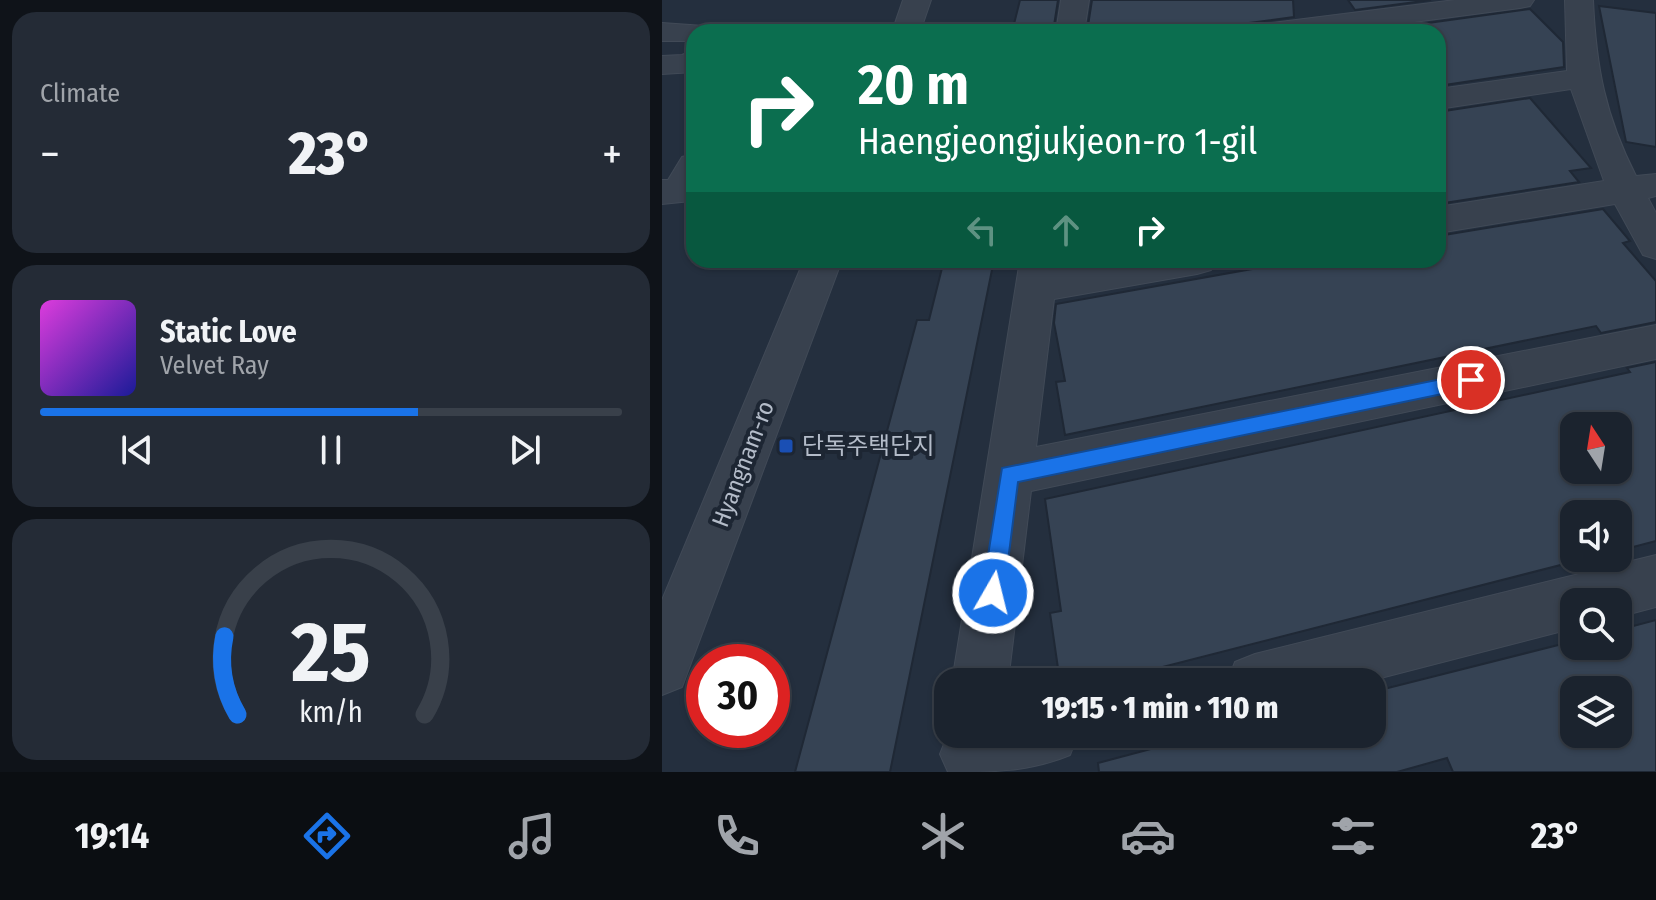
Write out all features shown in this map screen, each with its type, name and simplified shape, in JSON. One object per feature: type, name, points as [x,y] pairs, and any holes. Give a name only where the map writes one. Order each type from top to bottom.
[{"type":"street","points":[[909,24],[917,0]]},
{"type":"street","points":[[1071,24],[1075,0]]},
{"type":"street","points":[[1334,24],[1520,0]]},
{"type":"street","points":[[1579,0],[1584,78],[1600,133],[1640,187],[1656,245]]},
{"type":"street","points":[[662,32],[686,32]]},
{"type":"street","points":[[662,65],[686,64]]},
{"type":"street","points":[[1446,98],[1584,78]]},
{"type":"street","points":[[662,154],[686,154]]},
{"type":"street","points":[[662,192],[678,192],[686,178]]},
{"type":"street","points":[[1446,219],[1640,187]]},
{"type":"street","name":"Hyangnam-ro","points":[[662,667],[820,268]]},
{"type":"street","points":[[982,668],[1037,273],[1099,268]]},
{"type":"street","points":[[1009,474],[1656,342]]},
{"type":"street","points":[[1311,668],[1656,581]]},
{"type":"street","points":[[971,753],[992,748]]},
{"type":"building","points":[[1020,0],[1058,0],[1054,24],[1014,24]]},
{"type":"building","points":[[1092,0],[1293,0],[1294,17],[1241,24],[1088,24]]},
{"type":"building","points":[[1348,0],[1431,0],[1355,10]]},
{"type":"building","points":[[1599,6],[1656,13],[1656,147],[1626,142]]},
{"type":"building","points":[[1530,9],[1563,42],[1564,67],[1446,85],[1446,24],[1421,24]]},
{"type":"building","points":[[1530,98],[1591,168],[1570,171],[1579,182],[1446,203],[1446,111]]},
{"type":"building","points":[[1603,209],[1630,241],[1623,243],[1656,281],[1656,322],[1601,333],[1596,326],[1065,435],[1056,382],[1065,381],[1054,323],[1056,304],[1257,268],[1446,268],[1446,235]]},
{"type":"building","points":[[942,268],[992,268],[890,772],[795,772],[917,320],[929,320]]},
{"type":"building","points":[[1656,362],[1656,541],[1632,547],[1632,500],[1560,500],[1560,565],[1159,668],[1058,668],[1050,613],[1061,611],[1045,499],[1630,372],[1627,368]]},
{"type":"building","points":[[1656,620],[1656,772],[1453,772],[1447,758],[1397,772],[1099,772],[1098,763],[1154,748],[1386,748],[1386,688],[1560,645],[1560,660],[1632,660],[1632,626]]},
{"type":"place","name":"단독주택단지","points":[[786,446]]},
{"type":"route","points":[[993,593],[1009,474],[1471,380]]}]
